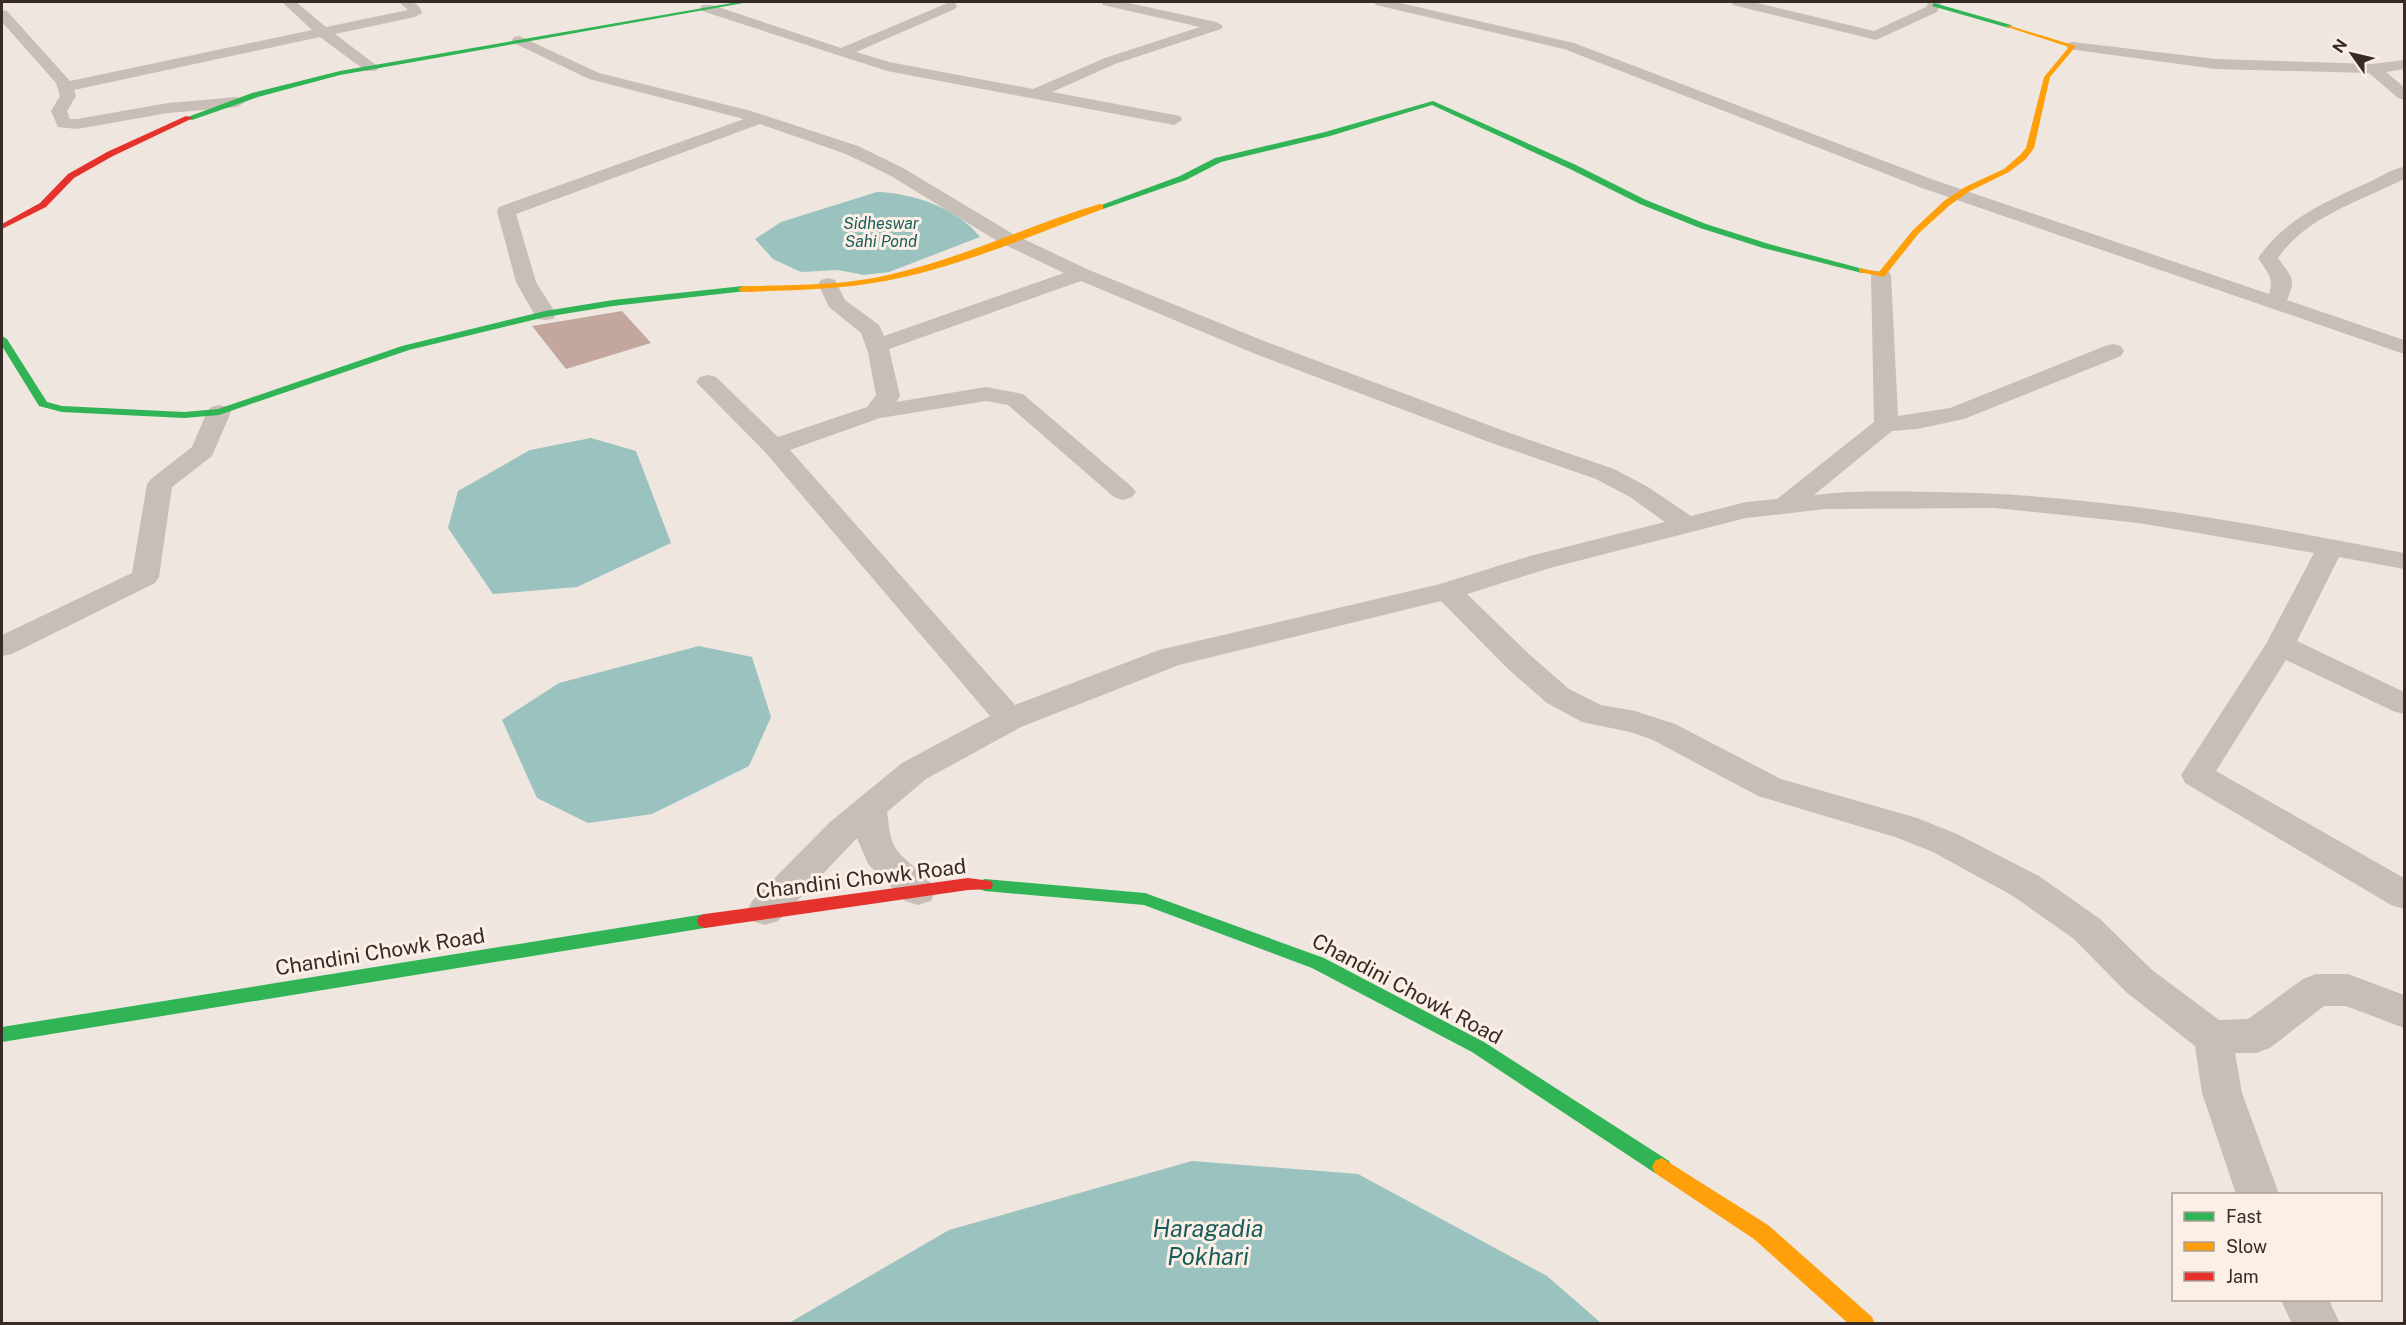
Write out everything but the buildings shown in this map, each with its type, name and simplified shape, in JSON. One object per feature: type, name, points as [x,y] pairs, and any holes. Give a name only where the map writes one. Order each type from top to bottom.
[{"type":"street","points":[[288,2],[325,34],[371,68]]},
{"type":"street","points":[[65,87],[415,14],[414,8],[405,2]]},
{"type":"street","points":[[2,227],[43,205],[71,176],[110,154],[190,118],[237,102],[340,74],[519,40],[746,2]]},
{"type":"street","points":[[842,53],[918,22],[950,6],[935,2]]},
{"type":"street","points":[[1037,93],[1110,61],[1216,26],[1108,2]]},
{"type":"street","points":[[1381,2],[1569,46],[1959,194],[2404,347]]},
{"type":"street","points":[[1738,2],[1876,36],[1932,9],[1934,3],[2073,46],[2216,64],[2373,69],[2404,64]]},
{"type":"street","points":[[707,8],[887,66],[1174,120]]},
{"type":"street","points":[[2,14],[63,82],[68,96],[59,111],[64,123],[77,124],[168,108],[237,102]]},
{"type":"street","points":[[519,40],[594,76],[759,119],[852,150],[897,172],[1006,238],[1082,274],[1261,348],[1498,437],[1605,474],[1639,492],[1686,525]]},
{"type":"street","points":[[1886,424],[1881,276],[1901,247],[1928,219],[1959,194],[2007,171],[2024,158],[2035,139],[2045,80],[2058,60],[2073,46]]},
{"type":"street","points":[[2373,69],[2404,95]]},
{"type":"street","points":[[2,339],[43,404],[62,409],[184,415],[219,412],[406,348],[545,314],[613,303],[737,289],[850,284],[888,278],[934,265],[1183,178],[1218,160],[1327,134],[1433,103],[1573,166],[1643,202],[1703,226],[1766,246],[1881,276]]},
{"type":"street","points":[[545,314],[526,282],[506,211],[759,119]]},
{"type":"street","points":[[2275,303],[2283,285],[2281,277],[2268,258],[2281,241],[2318,212],[2376,188],[2404,172]]},
{"type":"street","points":[[877,346],[1082,274]]},
{"type":"street","points":[[828,284],[836,303],[871,330],[877,346],[888,396],[876,412]]},
{"type":"street","points":[[1784,506],[1886,424],[1917,422],[1956,414],[2113,351]]},
{"type":"street","points":[[708,382],[774,447],[1010,718]]},
{"type":"street","points":[[774,447],[876,412],[986,394],[1015,399],[1123,492]]},
{"type":"street","points":[[2,647],[145,577],[160,484],[203,451],[219,412]]},
{"type":"street","points":[[765,911],[842,831],[914,771],[1010,718],[1170,657],[1447,591],[1539,562],[1746,510],[1826,501],[1995,500],[2139,515],[2404,561]]},
{"type":"street","points":[[2331,547],[2280,645],[2197,775],[2404,895]]},
{"type":"street","points":[[1447,591],[1519,662],[1558,696],[1593,714],[1635,722],[1664,732],[1770,788],[1915,831],[1945,843],[2026,886],[2086,929],[2139,981],[2213,1037],[2256,1036],[2316,990],[2348,990],[2404,1012]]},
{"type":"street","points":[[2280,645],[2404,704]]},
{"type":"street","points":[[870,807],[873,834],[880,855],[918,891]]},
{"type":"street","name":"Chandini Chowk Road","points":[[2,1035],[765,911],[968,885],[1145,899],[1318,963],[1478,1047],[1751,1226],[1865,1323]]},
{"type":"street","points":[[2213,1037],[2222,1093],[2257,1193]]},
{"type":"street","points":[[2305,1301],[2317,1323]]},
{"type":"water","name":"Sidheswar Sahi Pond","points":[[877,192],[905,195],[947,210],[971,227],[980,237],[889,272],[864,275],[838,270],[801,272],[773,259],[755,239],[781,222]]},
{"type":"water","points":[[591,438],[636,451],[671,543],[577,587],[493,594],[448,528],[458,491],[530,450]]},
{"type":"water","points":[[699,646],[752,657],[771,717],[749,766],[652,814],[588,823],[537,798],[502,720],[559,683]]},
{"type":"water","name":"Haragadia Pokhari","points":[[1192,1161],[1358,1174],[1547,1276],[1601,1323],[789,1323],[949,1230]]},
{"type":"traffic: fast","points":[[189,118],[255,95],[340,73],[746,2]]},
{"type":"traffic: fast","points":[[1934,5],[2009,26]]},
{"type":"traffic: fast","points":[[1100,207],[1183,178],[1218,160],[1327,134],[1433,103],[1573,167],[1643,202],[1703,226],[1766,246],[1862,270]]},
{"type":"traffic: fast","points":[[2,339],[43,404],[62,409],[184,415],[219,412],[406,348],[545,314],[613,303],[743,289]]},
{"type":"traffic: fast","points":[[985,885],[1145,899],[1318,963],[1478,1047],[1662,1167]]},
{"type":"traffic: fast","points":[[2,1035],[705,921]]},
{"type":"traffic: slow","points":[[1862,270],[1881,275],[1907,242],[1936,212],[1958,195],[2015,164],[2030,148],[2047,77],[2073,46],[2009,26]]},
{"type":"traffic: slow","points":[[743,289],[834,285],[888,278],[968,255],[1100,207]]},
{"type":"traffic: slow","points":[[1662,1167],[1761,1232],[1865,1324]]},
{"type":"traffic: jam","points":[[2,227],[43,205],[71,176],[110,154],[189,118]]},
{"type":"traffic: jam","points":[[705,921],[968,884],[985,885]]}]
